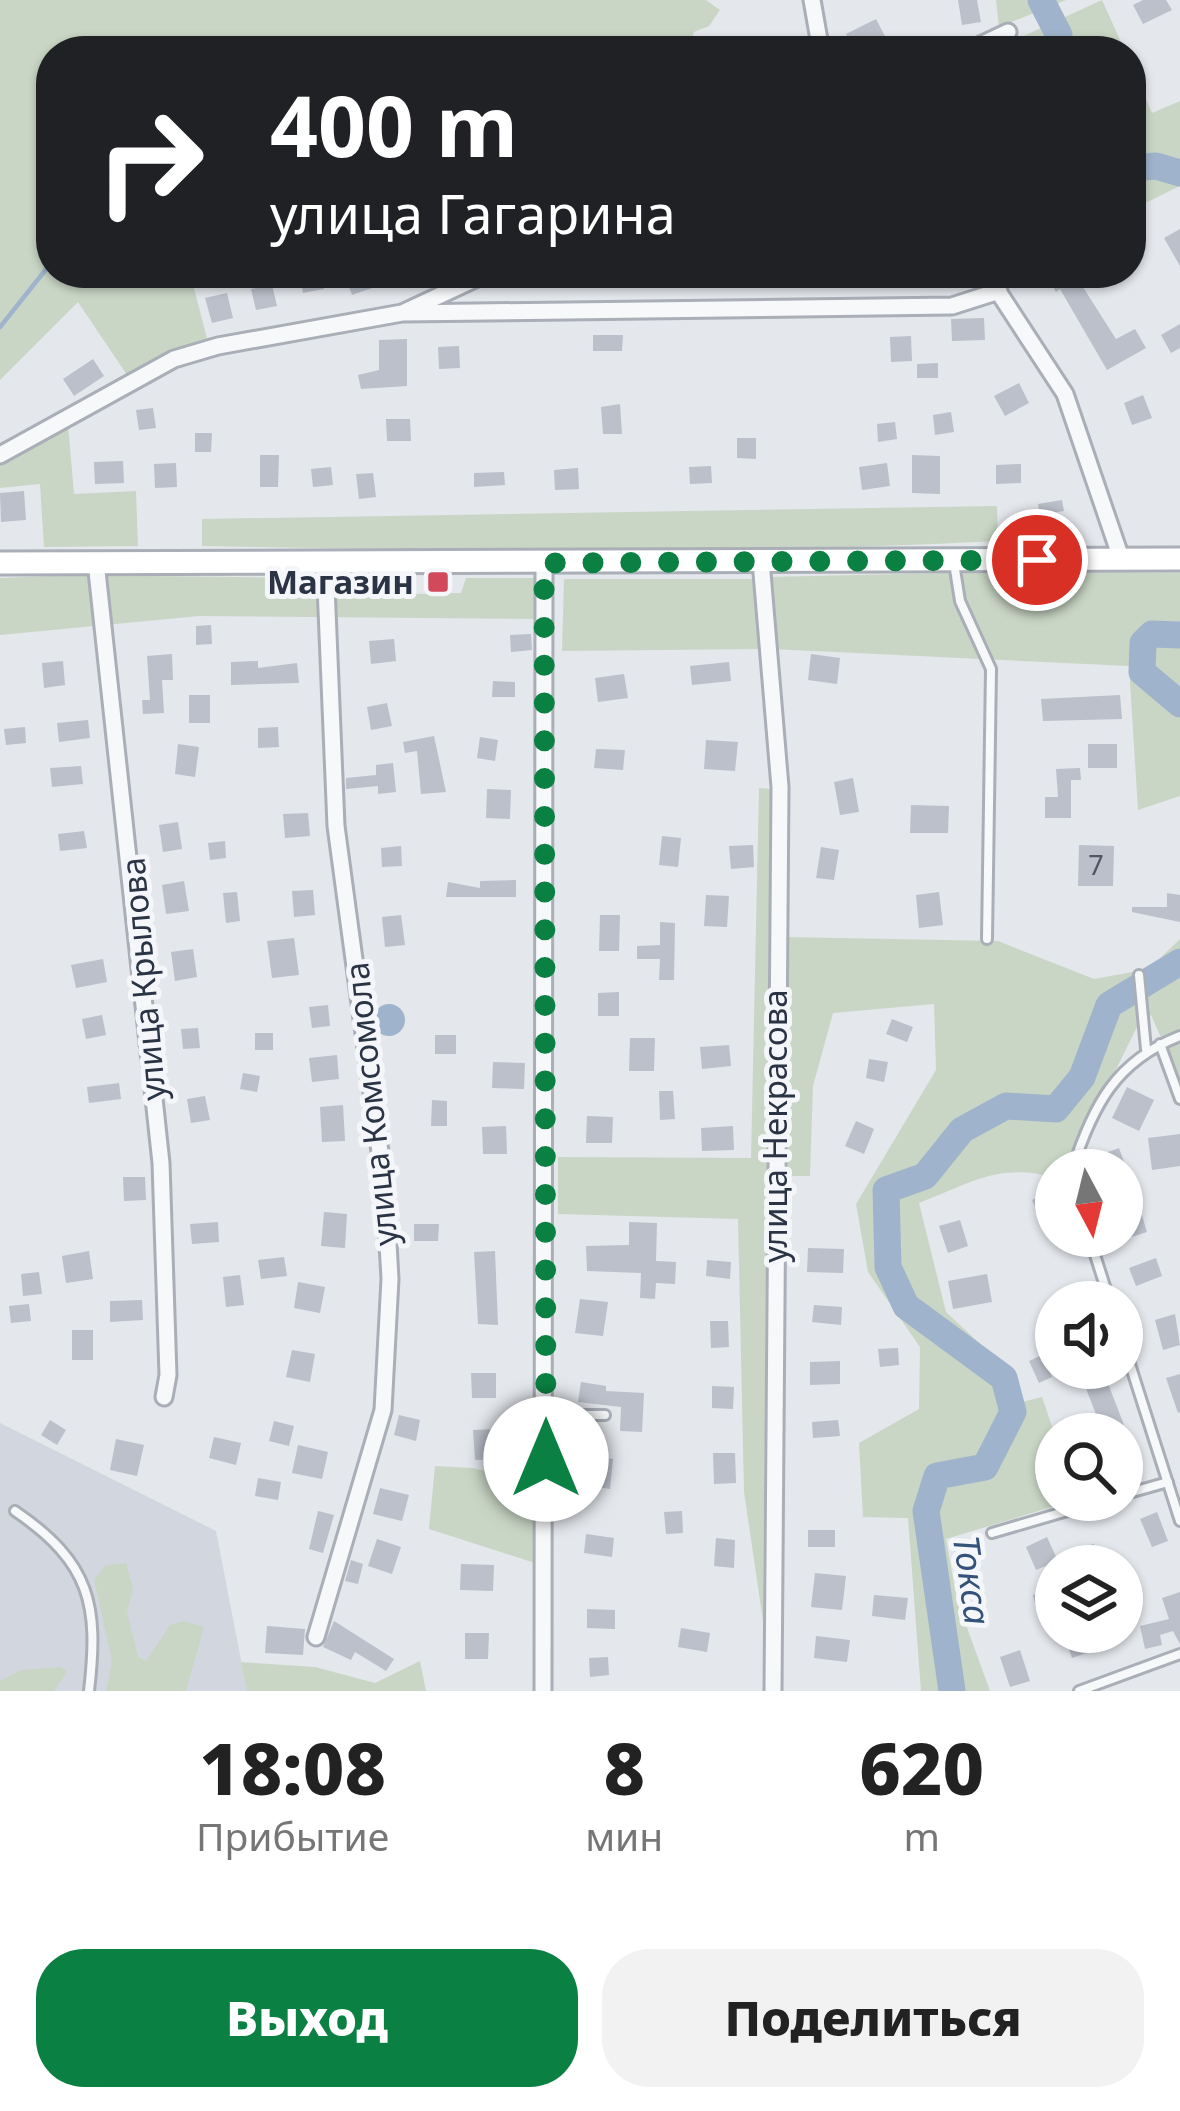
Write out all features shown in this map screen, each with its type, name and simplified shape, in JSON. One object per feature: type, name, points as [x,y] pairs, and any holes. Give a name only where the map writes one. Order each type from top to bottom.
[{"type":"main road","points":[[0,563],[1180,559]]},
{"type":"street","points":[[812,0],[818,36]]},
{"type":"street","points":[[1000,36],[1008,32]]},
{"type":"street","points":[[402,313],[456,288]]},
{"type":"street","points":[[997,288],[1065,394],[1121,558]]},
{"type":"street","points":[[0,455],[173,359],[218,346],[402,313],[952,306],[999,291]]},
{"type":"street","name":"улица Некрасова","points":[[761,561],[780,787],[773,1691]]},
{"type":"street","name":"улица Крылова","points":[[96,562],[161,1163],[168,1376],[164,1397]]},
{"type":"street","name":"улица Комсомола","points":[[316,1637],[383,1410],[390,1279],[386,1204],[336,826],[325,562]]},
{"type":"street","points":[[543,1691],[544,563]]},
{"type":"lane","points":[[954,562],[960,601],[991,669],[987,939]]},
{"type":"lane","points":[[1139,975],[1146,1048]]},
{"type":"lane","points":[[1082,1149],[1118,1074],[1146,1048],[1180,1036]]},
{"type":"lane","points":[[1160,1044],[1180,1099]]},
{"type":"lane","points":[[1138,1389],[1180,1521]]},
{"type":"lane","points":[[546,1415],[605,1415]]},
{"type":"lane","points":[[1143,1489],[1168,1482]]},
{"type":"lane","points":[[15,1511],[40,1528],[85,1579],[96,1627],[89,1691]]},
{"type":"lane","points":[[992,1533],[1035,1520]]},
{"type":"lane","points":[[1079,1691],[1180,1654]]},
{"type":"shaded area","points":[[0,1423],[216,1531],[247,1691],[0,1691]]},
{"type":"green space","points":[[0,0],[706,0],[720,10],[709,26],[693,36],[36,36],[36,288],[194,288],[208,342],[127,375],[78,302],[0,380]]},
{"type":"green space","points":[[996,0],[1066,0],[999,27]]},
{"type":"green space","points":[[1102,0],[1118,36],[1024,36]]},
{"type":"green space","points":[[1146,99],[1152,113],[1180,101],[1180,186],[1146,203]]},
{"type":"green space","points":[[68,424],[74,494],[136,491],[138,546],[44,547],[40,484],[0,488],[0,463]]},
{"type":"green space","points":[[997,506],[998,541],[700,550],[202,546],[202,519]]},
{"type":"green space","points":[[1180,573],[1180,796],[1138,810],[1129,666],[771,649],[767,577]]},
{"type":"green space","points":[[0,578],[406,579],[412,594],[461,593],[466,578],[534,578],[534,619],[199,616],[0,635]]},
{"type":"green space","points":[[564,579],[756,579],[760,649],[562,651]]},
{"type":"green space","points":[[759,788],[770,789],[763,1621],[744,1492],[738,1219],[558,1214],[558,1157],[751,1158]]},
{"type":"green space","points":[[784,937],[998,941],[1094,979],[1149,969],[1180,939],[1180,1081],[1151,1015],[1139,1023],[1076,1149],[1035,1149],[1035,1174],[986,1177],[919,1203],[946,1312],[1008,1370],[1022,1402],[1042,1397],[1047,1413],[1035,1413],[1035,1512],[946,1539],[957,1600],[990,1691],[921,1691],[908,1518],[863,1517],[859,1443],[919,1409],[920,1347],[868,1272],[856,1204],[936,1070],[934,1004],[833,1013],[813,1086],[810,1176],[783,1176]]},
{"type":"green space","points":[[435,1466],[473,1468],[535,1483],[535,1563],[429,1529]]},
{"type":"green space","points":[[126,1563],[133,1589],[127,1612],[138,1657],[146,1661],[170,1625],[183,1621],[204,1627],[186,1691],[106,1691],[112,1661],[94,1579],[106,1565]]},
{"type":"green space","points":[[420,1661],[426,1691],[247,1691],[241,1662],[315,1667],[375,1683]]},
{"type":"green space","points":[[61,1667],[67,1672],[54,1691],[0,1691],[0,1681],[22,1670]]},
{"type":"water","points":[[389,1004],[400,1009],[405,1020],[400,1031],[389,1036],[378,1031],[373,1020],[378,1009]]},
{"type":"building","points":[[958,0],[977,0],[981,22],[962,25]]},
{"type":"building","points":[[1166,0],[1172,10],[1143,24],[1133,5]]},
{"type":"building","points":[[876,19],[885,36],[847,36]]},
{"type":"building","points":[[1180,229],[1180,266],[1164,238]]},
{"type":"building","points":[[273,288],[277,306],[256,310],[251,289]]},
{"type":"building","points":[[1054,288],[1084,288],[1116,339],[1135,329],[1146,348],[1107,370],[1060,289]]},
{"type":"building","points":[[227,293],[233,318],[212,323],[205,298]]},
{"type":"building","points":[[984,318],[985,340],[952,341],[951,319]]},
{"type":"building","points":[[1180,324],[1180,348],[1171,353],[1161,335]]},
{"type":"building","points":[[593,335],[623,335],[622,351],[593,351]]},
{"type":"building","points":[[911,336],[912,361],[891,362],[890,337]]},
{"type":"building","points":[[407,339],[407,386],[361,389],[358,375],[379,370],[379,340]]},
{"type":"building","points":[[459,346],[460,368],[439,369],[438,347]]},
{"type":"building","points":[[93,359],[104,376],[74,396],[63,379]]},
{"type":"building","points":[[938,363],[938,378],[917,378],[917,364]]},
{"type":"building","points":[[1019,383],[1029,403],[1005,416],[994,396]]},
{"type":"building","points":[[1143,395],[1152,418],[1132,425],[1124,403]]},
{"type":"building","points":[[620,404],[622,434],[603,434],[601,407]]},
{"type":"building","points":[[153,408],[156,428],[139,430],[136,410]]},
{"type":"building","points":[[951,412],[954,432],[935,435],[933,415]]},
{"type":"building","points":[[386,419],[410,419],[411,441],[387,441]]},
{"type":"building","points":[[895,422],[897,439],[878,442],[877,424]]},
{"type":"building","points":[[195,433],[212,433],[211,452],[195,452]]},
{"type":"building","points":[[737,438],[756,438],[756,459],[737,458]]},
{"type":"building","points":[[260,455],[279,455],[278,487],[260,487]]},
{"type":"building","points":[[912,455],[940,456],[940,494],[912,493]]},
{"type":"building","points":[[123,461],[124,483],[95,484],[94,462]]},
{"type":"building","points":[[176,463],[177,487],[155,488],[154,464]]},
{"type":"building","points":[[887,463],[890,486],[862,490],[859,467]]},
{"type":"building","points":[[1021,464],[1021,483],[996,484],[996,465]]},
{"type":"building","points":[[711,466],[712,483],[690,484],[689,467]]},
{"type":"building","points":[[331,467],[333,485],[313,487],[311,469]]},
{"type":"building","points":[[578,468],[579,489],[555,490],[554,470]]},
{"type":"building","points":[[504,472],[505,485],[474,487],[474,473]]},
{"type":"building","points":[[373,473],[376,497],[359,499],[356,474]]},
{"type":"building","points":[[24,491],[26,520],[1,522],[0,493]]},
{"type":"building","points":[[1062,500],[1064,511],[1040,515],[1038,504]]},
{"type":"building","points":[[211,625],[212,644],[196,645],[196,626]]},
{"type":"building","points":[[531,634],[532,650],[511,652],[510,635]]},
{"type":"building","points":[[394,639],[396,661],[371,664],[369,641]]},
{"type":"building","points":[[172,654],[173,680],[162,680],[164,713],[143,714],[142,700],[150,700],[147,656]]},
{"type":"building","points":[[811,654],[840,658],[837,684],[808,680]]},
{"type":"building","points":[[63,661],[65,685],[44,688],[42,663]]},
{"type":"building","points":[[258,661],[258,668],[297,663],[299,683],[231,685],[231,662]]},
{"type":"building","points":[[729,662],[731,681],[692,685],[690,666]]},
{"type":"building","points":[[624,674],[628,698],[598,702],[595,678]]},
{"type":"building","points":[[493,681],[515,682],[515,697],[492,697]]},
{"type":"building","points":[[189,695],[210,695],[210,723],[189,723]]},
{"type":"building","points":[[1120,695],[1122,719],[1043,721],[1041,699]]},
{"type":"building","points":[[387,703],[392,726],[371,730],[367,707]]},
{"type":"building","points":[[88,720],[90,738],[59,742],[57,723]]},
{"type":"building","points":[[25,727],[26,743],[6,745],[4,729]]},
{"type":"building","points":[[278,727],[279,747],[258,748],[258,728]]},
{"type":"building","points":[[434,736],[446,792],[421,794],[417,751],[405,753],[403,742]]},
{"type":"building","points":[[480,737],[498,740],[495,761],[477,758]]},
{"type":"building","points":[[706,740],[738,742],[735,771],[704,769]]},
{"type":"building","points":[[178,744],[199,747],[195,777],[175,774]]},
{"type":"building","points":[[1088,744],[1117,744],[1117,768],[1088,768]]},
{"type":"building","points":[[596,749],[625,750],[623,770],[594,768]]},
{"type":"building","points":[[393,763],[396,792],[378,794],[378,786],[346,789],[346,778],[376,775],[376,765]]},
{"type":"building","points":[[81,766],[83,784],[52,787],[50,768]]},
{"type":"building","points":[[1080,768],[1081,780],[1071,780],[1071,818],[1045,818],[1045,797],[1058,797],[1056,769]]},
{"type":"building","points":[[853,778],[859,812],[840,815],[834,782]]},
{"type":"building","points":[[487,789],[511,790],[510,819],[486,818]]},
{"type":"building","points":[[911,805],[949,806],[948,833],[910,833]]},
{"type":"building","points":[[308,813],[310,836],[285,838],[283,814]]},
{"type":"building","points":[[178,822],[182,849],[163,852],[159,825]]},
{"type":"building","points":[[84,831],[87,848],[60,851],[58,834]]},
{"type":"building","points":[[662,836],[681,838],[678,867],[659,865]]},
{"type":"building","points":[[225,841],[226,858],[210,860],[208,843]]},
{"type":"building","points":[[753,845],[754,867],[731,869],[729,846]]},
{"type":"building","points":[[1079,845],[1114,846],[1113,886],[1078,886]]},
{"type":"building","points":[[401,846],[402,866],[382,867],[381,848]]},
{"type":"building","points":[[821,847],[839,850],[834,880],[816,878]]},
{"type":"building","points":[[516,880],[516,897],[446,897],[448,882],[480,888],[480,881]]},
{"type":"building","points":[[184,881],[189,911],[166,914],[162,885]]},
{"type":"building","points":[[313,890],[315,915],[294,917],[292,891]]},
{"type":"building","points":[[237,892],[240,921],[226,923],[223,893]]},
{"type":"building","points":[[939,892],[943,925],[919,928],[916,895]]},
{"type":"building","points":[[1167,893],[1180,895],[1180,922],[1132,912],[1132,907],[1167,907]]},
{"type":"building","points":[[706,895],[729,896],[727,927],[704,926]]},
{"type":"building","points":[[401,915],[405,945],[385,947],[382,917]]},
{"type":"building","points":[[600,915],[620,915],[619,951],[599,951]]},
{"type":"building","points":[[660,922],[675,923],[674,980],[659,980],[660,959],[637,959],[637,946],[660,945]]},
{"type":"building","points":[[294,938],[299,975],[272,978],[267,941]]},
{"type":"building","points":[[193,949],[197,977],[175,981],[171,952]]},
{"type":"building","points":[[103,959],[107,982],[76,988],[71,965]]},
{"type":"building","points":[[619,992],[619,1016],[598,1016],[598,993]]},
{"type":"building","points":[[328,1005],[330,1026],[312,1028],[309,1007]]},
{"type":"building","points":[[102,1015],[106,1035],[86,1039],[82,1019]]},
{"type":"building","points":[[892,1019],[913,1027],[907,1042],[886,1034]]},
{"type":"building","points":[[198,1028],[200,1048],[183,1049],[181,1029]]},
{"type":"building","points":[[255,1033],[273,1033],[273,1050],[255,1050]]},
{"type":"building","points":[[435,1035],[456,1035],[456,1054],[435,1054]]},
{"type":"building","points":[[630,1038],[655,1038],[654,1071],[629,1071]]},
{"type":"building","points":[[729,1045],[731,1066],[702,1069],[700,1047]]},
{"type":"building","points":[[337,1055],[339,1079],[312,1082],[309,1058]]},
{"type":"building","points":[[869,1059],[888,1062],[884,1082],[866,1078]]},
{"type":"building","points":[[493,1062],[525,1063],[524,1089],[492,1088]]},
{"type":"building","points":[[243,1073],[260,1076],[257,1092],[240,1089]]},
{"type":"building","points":[[119,1083],[121,1099],[89,1103],[87,1087]]},
{"type":"building","points":[[1127,1087],[1154,1100],[1139,1131],[1112,1118]]},
{"type":"building","points":[[659,1091],[673,1091],[675,1119],[660,1120]]},
{"type":"building","points":[[205,1096],[210,1120],[191,1123],[187,1099]]},
{"type":"building","points":[[432,1100],[447,1101],[447,1126],[431,1126]]},
{"type":"building","points":[[343,1105],[345,1141],[322,1142],[320,1107]]},
{"type":"building","points":[[587,1116],[613,1117],[612,1143],[586,1143]]},
{"type":"building","points":[[856,1121],[874,1129],[864,1154],[845,1146]]},
{"type":"building","points":[[506,1126],[507,1154],[483,1154],[482,1127]]},
{"type":"building","points":[[733,1126],[734,1150],[702,1151],[701,1128]]},
{"type":"building","points":[[1180,1134],[1180,1166],[1152,1170],[1148,1138]]},
{"type":"building","points":[[123,1177],[145,1177],[146,1200],[124,1201]]},
{"type":"building","points":[[324,1212],[347,1214],[345,1248],[321,1246]]},
{"type":"building","points":[[960,1220],[968,1246],[948,1253],[939,1226]]},
{"type":"building","points":[[218,1222],[219,1242],[192,1244],[190,1224]]},
{"type":"building","points":[[629,1222],[657,1223],[656,1261],[676,1262],[675,1284],[656,1283],[655,1299],[640,1298],[641,1273],[587,1271],[586,1246],[629,1245]]},
{"type":"building","points":[[414,1224],[439,1224],[438,1241],[414,1241]]},
{"type":"building","points":[[808,1248],[844,1249],[843,1273],[807,1272]]},
{"type":"building","points":[[89,1251],[93,1279],[66,1283],[62,1256]]},
{"type":"building","points":[[495,1251],[498,1325],[478,1324],[474,1252]]},
{"type":"building","points":[[284,1257],[287,1276],[261,1279],[258,1260]]},
{"type":"building","points":[[1156,1258],[1162,1276],[1143,1283],[1134,1281],[1129,1268]]},
{"type":"building","points":[[707,1260],[731,1262],[730,1279],[706,1276]]},
{"type":"building","points":[[39,1272],[42,1294],[23,1296],[21,1274]]},
{"type":"building","points":[[987,1274],[992,1302],[953,1309],[948,1281]]},
{"type":"building","points":[[240,1275],[244,1305],[226,1307],[223,1277]]},
{"type":"building","points":[[298,1282],[325,1287],[320,1313],[294,1308]]},
{"type":"building","points":[[580,1299],[608,1302],[603,1336],[575,1333]]},
{"type":"building","points":[[142,1300],[143,1320],[110,1322],[110,1301]]},
{"type":"building","points":[[29,1304],[31,1321],[11,1323],[9,1306]]},
{"type":"building","points":[[814,1305],[842,1307],[841,1325],[812,1322]]},
{"type":"building","points":[[1175,1314],[1180,1345],[1163,1350],[1155,1320]]},
{"type":"building","points":[[710,1321],[728,1321],[729,1347],[711,1348]]},
{"type":"building","points":[[72,1330],[93,1330],[93,1360],[72,1360]]},
{"type":"building","points":[[898,1348],[899,1365],[880,1367],[878,1349]]},
{"type":"building","points":[[292,1350],[315,1354],[310,1382],[286,1377]]},
{"type":"building","points":[[840,1361],[840,1384],[810,1385],[810,1362]]},
{"type":"building","points":[[471,1373],[496,1373],[496,1398],[472,1398]]},
{"type":"building","points":[[1180,1374],[1180,1412],[1178,1413],[1166,1378]]},
{"type":"building","points":[[581,1382],[606,1386],[606,1391],[644,1393],[642,1432],[620,1431],[621,1407],[578,1402]]},
{"type":"building","points":[[712,1386],[734,1387],[733,1409],[712,1408]]},
{"type":"building","points":[[1086,1389],[1110,1389],[1119,1413],[1096,1413]]},
{"type":"building","points":[[399,1415],[420,1420],[416,1441],[394,1435]]},
{"type":"building","points":[[50,1420],[66,1430],[57,1445],[41,1435]]},
{"type":"building","points":[[838,1420],[840,1436],[813,1438],[812,1422]]},
{"type":"building","points":[[274,1421],[294,1426],[289,1446],[269,1441]]},
{"type":"building","points":[[500,1429],[501,1459],[475,1460],[473,1430]]},
{"type":"building","points":[[214,1437],[241,1443],[236,1465],[209,1458]]},
{"type":"building","points":[[116,1439],[144,1445],[137,1476],[110,1470]]},
{"type":"building","points":[[298,1445],[328,1452],[322,1479],[292,1473]]},
{"type":"building","points":[[713,1453],[735,1453],[736,1483],[714,1484]]},
{"type":"building","points":[[593,1456],[613,1459],[610,1489],[590,1486]]},
{"type":"building","points":[[258,1478],[281,1482],[278,1500],[255,1496]]},
{"type":"building","points":[[380,1488],[409,1495],[402,1521],[373,1514]]},
{"type":"building","points":[[318,1511],[334,1515],[323,1553],[309,1549]]},
{"type":"building","points":[[682,1511],[683,1533],[666,1534],[664,1512]]},
{"type":"building","points":[[1157,1512],[1168,1541],[1152,1547],[1143,1518]]},
{"type":"building","points":[[808,1530],[835,1530],[835,1547],[808,1547]]},
{"type":"building","points":[[586,1534],[614,1538],[612,1557],[584,1553]]},
{"type":"building","points":[[1047,1537],[1051,1545],[1035,1545],[1035,1568],[1026,1547]]},
{"type":"building","points":[[716,1538],[735,1540],[734,1568],[714,1566]]},
{"type":"building","points":[[377,1539],[401,1547],[392,1574],[368,1566]]},
{"type":"building","points":[[967,1544],[972,1565],[958,1568],[953,1547]]},
{"type":"building","points":[[351,1560],[363,1564],[358,1584],[345,1581]]},
{"type":"building","points":[[461,1564],[494,1565],[493,1591],[460,1590]]},
{"type":"building","points":[[815,1573],[846,1576],[842,1610],[811,1607]]},
{"type":"building","points":[[1180,1592],[1180,1644],[1173,1631],[1160,1635],[1162,1645],[1145,1649],[1143,1625],[1169,1619],[1162,1598]]},
{"type":"building","points":[[874,1595],[908,1598],[905,1620],[872,1616]]},
{"type":"building","points":[[587,1609],[615,1610],[615,1629],[587,1628]]},
{"type":"building","points":[[334,1621],[394,1659],[386,1671],[355,1652],[351,1660],[323,1647]]},
{"type":"building","points":[[267,1626],[305,1629],[303,1655],[265,1653]]},
{"type":"building","points":[[681,1628],[710,1633],[707,1652],[678,1647]]},
{"type":"building","points":[[465,1633],[489,1633],[488,1659],[465,1659]]},
{"type":"building","points":[[816,1636],[850,1640],[847,1662],[814,1658]]},
{"type":"building","points":[[1020,1650],[1030,1681],[1010,1687],[1000,1657]]},
{"type":"building","points":[[608,1657],[609,1675],[590,1677],[589,1658]]},
{"type":"waterway","points":[[1041,0],[1059,36]]},
{"type":"waterway","points":[[1146,167],[1180,173]]},
{"type":"waterway","points":[[0,327],[36,282]]},
{"type":"waterway","name":"Токса","points":[[1180,635],[1152,634],[1143,643],[1142,672],[1180,704]]},
{"type":"waterway","name":"Токса","points":[[952,1691],[926,1511],[937,1476],[985,1467],[1013,1412],[1004,1378],[906,1306],[888,1267],[886,1190],[925,1176],[962,1130],[1006,1106],[1056,1109],[1082,1077],[1109,1005],[1180,962]]},
{"type":"place","name":"Магазин","points":[[438,582]]},
{"type":"route","points":[[546,1459],[544,563],[1037,560]]}]
